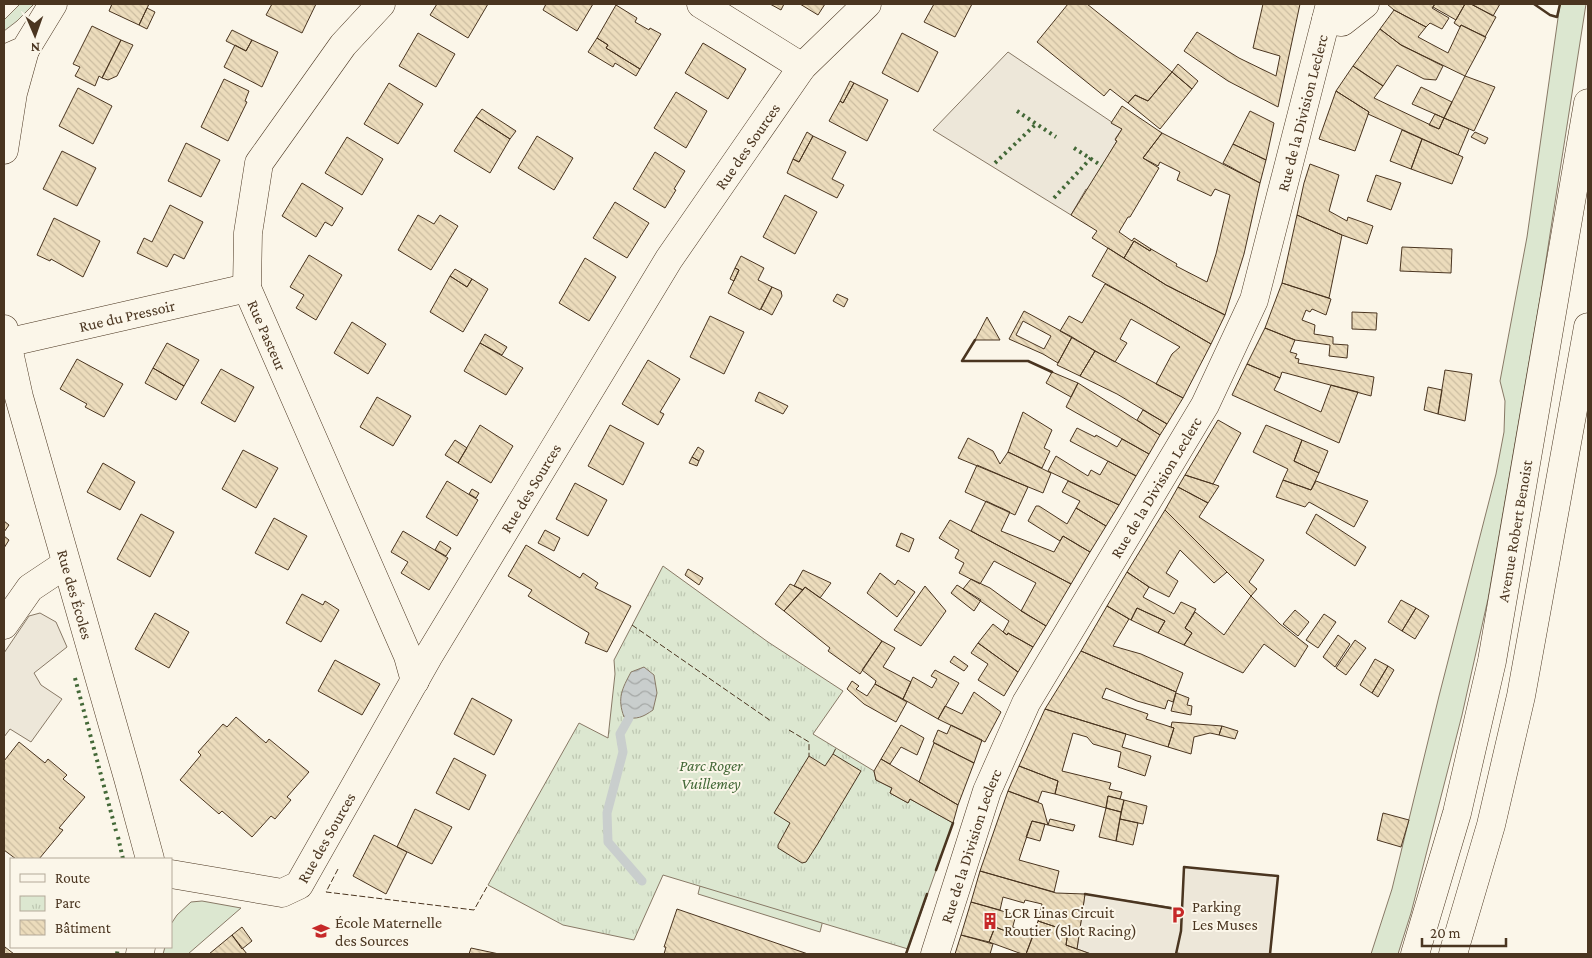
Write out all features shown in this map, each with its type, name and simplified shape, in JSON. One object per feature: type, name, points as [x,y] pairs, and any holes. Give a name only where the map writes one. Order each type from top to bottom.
[{"type":"street","points":[[4,150],[14,93],[14,55],[53,4]]},
{"type":"street","name":"Rue Pasteur","points":[[381,4],[343,45],[259,163],[248,233],[247,288],[408,656],[415,681]]},
{"type":"street","points":[[700,4],[802,68]]},
{"type":"street","name":"Rue des Sources","points":[[172,874],[282,893],[299,885],[415,681],[669,259],[802,68],[867,4]]},
{"type":"street","points":[[1328,12],[1342,22],[1366,4]]},
{"type":"street","name":"Rue de la Division Leclerc","points":[[935,954],[987,791],[1026,702],[1205,405],[1254,300],[1328,12]]},
{"type":"street","name":"Avenue Robert Benoist","points":[[1415,954],[1457,813],[1492,661],[1588,103]]},
{"type":"street","name":"Rue du Pressoir","points":[[5,336],[247,288]]},
{"type":"street","points":[[1453,954],[1491,825],[1520,696],[1588,327]]},
{"type":"street","name":"Rue des Écoles","points":[[5,336],[19,397],[150,858]]},
{"type":"street","points":[[4,624],[30,588],[66,564]]},
{"type":"green space","points":[[20,4],[34,4],[4,31],[4,20]]},
{"type":"green space","points":[[1560,4],[1586,4],[1541,292],[1488,599],[1462,715],[1411,913],[1398,954],[1371,954],[1392,889],[1496,474],[1504,432],[1505,401],[1500,381],[1527,237]]},
{"type":"green space","name":"Parc Roger Vuillemey","points":[[663,566],[768,642],[843,691],[813,734],[874,771],[876,780],[892,788],[890,793],[908,803],[910,799],[953,823],[908,949],[663,875],[634,940],[563,925],[488,885],[579,723],[608,738],[615,674],[614,660]]},
{"type":"green space","points":[[700,886],[826,908],[820,932],[698,894]]},
{"type":"green space","points":[[202,901],[241,908],[188,954],[163,954],[165,948],[172,948],[172,922],[191,902]]},
{"type":"shaded area","points":[[1008,52],[1122,129],[1088,190],[1086,189],[1071,215],[933,130]]},
{"type":"shaded area","points":[[40,613],[56,622],[67,647],[34,673],[41,685],[62,699],[31,742],[10,729],[4,737],[4,653],[29,616]]},
{"type":"shaded area","name":"Parking Les Muses","points":[[1184,867],[1278,876],[1270,954],[1091,954],[1077,949],[1085,894],[1182,909]]},
{"type":"water","points":[[644,667],[654,675],[657,693],[653,710],[640,717],[624,717],[621,704],[623,689],[631,672]]},
{"type":"building","points":[[112,4],[149,4],[139,25],[109,11]]},
{"type":"building","points":[[272,4],[316,4],[302,33],[266,15]]},
{"type":"building","points":[[437,4],[488,4],[468,38],[430,15]]},
{"type":"building","points":[[546,4],[593,4],[577,31],[543,10]]},
{"type":"building","points":[[770,4],[784,4],[781,10]]},
{"type":"building","points":[[800,4],[825,4],[818,15]]},
{"type":"building","points":[[934,4],[972,4],[955,37],[924,22]]},
{"type":"building","points":[[1068,4],[1087,4],[1172,72],[1148,101],[1135,95],[1128,103],[1110,89],[1104,96],[1037,42]]},
{"type":"building","points":[[1263,4],[1300,4],[1278,107],[1228,81],[1184,51],[1197,32],[1239,58],[1276,76],[1280,56],[1253,48]]},
{"type":"building","points":[[1387,4],[1435,4],[1432,8],[1449,18],[1442,29],[1430,23],[1426,27],[1394,10]]},
{"type":"building","points":[[1435,4],[1465,4],[1456,20],[1433,7]]},
{"type":"building","points":[[1465,4],[1471,4],[1496,17],[1485,37],[1454,23]]},
{"type":"building","points":[[1471,4],[1500,4],[1493,16]]},
{"type":"building","points":[[616,5],[637,18],[635,22],[661,34],[640,69],[606,48],[608,45],[597,38]]},
{"type":"building","points":[[147,8],[155,12],[147,29],[139,25]]},
{"type":"building","points":[[1394,10],[1426,27],[1418,37],[1448,53],[1461,25],[1486,37],[1465,76],[1401,45],[1380,29]]},
{"type":"building","points":[[92,26],[121,40],[102,78],[99,76],[95,86],[75,76],[80,67],[73,64]]},
{"type":"building","points":[[1380,29],[1401,45],[1443,66],[1436,80],[1424,79],[1397,65],[1383,86],[1353,66]]},
{"type":"building","points":[[232,30],[252,40],[246,51],[226,41]]},
{"type":"building","points":[[418,33],[455,54],[436,87],[399,66]]},
{"type":"building","points":[[902,33],[938,52],[918,92],[882,73]]},
{"type":"building","points":[[597,38],[608,45],[606,48],[640,69],[636,76],[615,63],[613,67],[588,52]]},
{"type":"building","points":[[121,40],[133,45],[117,76],[108,80],[102,78]]},
{"type":"building","points":[[252,40],[278,52],[262,87],[224,67],[235,45],[246,51]]},
{"type":"building","points":[[703,43],[746,69],[728,99],[685,73]]},
{"type":"building","points":[[1178,64],[1198,81],[1192,89],[1172,72]]},
{"type":"building","points":[[1353,66],[1383,86],[1374,98],[1439,129],[1444,118],[1469,129],[1458,155],[1368,114],[1369,112],[1336,91]]},
{"type":"building","points":[[1172,72],[1192,89],[1160,129],[1128,103],[1135,95],[1148,101]]},
{"type":"building","points":[[1465,76],[1495,87],[1474,131],[1444,118]]},
{"type":"building","points":[[224,79],[249,91],[245,101],[247,102],[228,141],[201,127]]},
{"type":"building","points":[[850,81],[854,83],[843,103],[840,101]]},
{"type":"building","points":[[389,83],[423,104],[398,144],[364,124]]},
{"type":"building","points":[[854,83],[888,100],[867,141],[829,121],[840,101],[843,103]]},
{"type":"building","points":[[1421,87],[1452,102],[1444,118],[1412,104]]},
{"type":"building","points":[[78,88],[112,106],[93,144],[59,126]]},
{"type":"building","points":[[1336,91],[1369,112],[1355,151],[1319,139]]},
{"type":"building","points":[[676,92],[707,111],[686,148],[654,128]]},
{"type":"building","points":[[1122,106],[1162,133],[1143,158],[1159,168],[1119,232],[1132,241],[1134,238],[1151,249],[1150,251],[1134,241],[1124,258],[1092,238],[1097,231],[1071,215],[1117,141],[1115,140],[1122,129],[1111,123]]},
{"type":"building","points":[[482,109],[516,131],[510,139],[476,117]]},
{"type":"building","points":[[1250,111],[1274,123],[1266,160],[1233,144]]},
{"type":"building","points":[[1435,114],[1444,118],[1439,129],[1429,125]]},
{"type":"building","points":[[476,117],[510,139],[490,173],[454,151]]},
{"type":"building","points":[[1402,130],[1422,139],[1411,169],[1390,161]]},
{"type":"building","points":[[807,132],[813,136],[799,162],[793,159]]},
{"type":"building","points":[[1475,132],[1488,138],[1485,144],[1471,137]]},
{"type":"building","points":[[1162,133],[1260,183],[1244,254],[1225,315],[1166,285],[1124,258],[1134,241],[1207,282],[1216,254],[1230,195],[1215,189],[1211,196],[1177,180],[1180,172],[1160,162],[1158,166],[1143,158]]},
{"type":"building","points":[[537,136],[573,158],[554,190],[518,168]]},
{"type":"building","points":[[813,136],[846,152],[832,179],[844,185],[837,198],[787,173],[793,159],[799,162]]},
{"type":"building","points":[[347,137],[383,159],[362,195],[325,173]]},
{"type":"building","points":[[1422,139],[1463,157],[1452,184],[1411,169]]},
{"type":"building","points":[[186,143],[220,160],[201,197],[168,181]]},
{"type":"building","points":[[1233,144],[1266,160],[1260,183],[1223,163]]},
{"type":"building","points":[[62,151],[96,168],[77,206],[43,189]]},
{"type":"building","points":[[655,152],[685,171],[665,208],[633,189]]},
{"type":"building","points":[[1310,164],[1339,175],[1329,211],[1347,221],[1348,217],[1373,226],[1367,244],[1297,215]]},
{"type":"building","points":[[1376,175],[1401,183],[1391,210],[1367,201]]},
{"type":"building","points":[[302,183],[343,208],[332,226],[325,222],[316,237],[282,216]]},
{"type":"building","points":[[785,195],[817,212],[795,254],[763,237]]},
{"type":"building","points":[[615,202],[649,223],[627,258],[593,238]]},
{"type":"building","points":[[170,205],[203,222],[184,259],[174,254],[167,267],[137,253],[144,238],[152,242]]},
{"type":"building","points":[[418,215],[434,224],[440,215],[458,226],[431,270],[398,250]]},
{"type":"building","points":[[1297,215],[1342,235],[1329,298],[1282,283]]},
{"type":"building","points":[[54,218],[100,241],[83,277],[51,259],[50,261],[37,255]]},
{"type":"building","points":[[1402,247],[1452,249],[1451,273],[1400,271]]},
{"type":"building","points":[[1108,248],[1166,285],[1225,315],[1211,344],[1092,276]]},
{"type":"building","points":[[309,255],[342,275],[316,320],[296,308],[304,295],[290,287]]},
{"type":"building","points":[[741,256],[764,268],[758,280],[772,287],[760,310],[728,293],[739,270],[735,268]]},
{"type":"building","points":[[585,258],[616,277],[589,321],[559,303]]},
{"type":"building","points":[[735,268],[739,270],[734,281],[730,279]]},
{"type":"building","points":[[455,269],[472,279],[467,287],[450,276]]},
{"type":"building","points":[[450,276],[467,287],[472,279],[488,289],[463,332],[430,312]]},
{"type":"building","points":[[1282,283],[1331,299],[1326,315],[1312,309],[1310,312],[1306,310],[1302,320],[1315,325],[1314,334],[1333,337],[1333,344],[1348,345],[1347,358],[1329,356],[1330,345],[1295,340],[1265,328]]},
{"type":"building","points":[[1105,284],[1211,344],[1183,398],[1156,384],[1172,354],[1180,347],[1131,319],[1120,339],[1127,343],[1115,362],[1060,331],[1069,316],[1082,323]]},
{"type":"building","points":[[772,287],[781,291],[782,296],[772,315],[761,309]]},
{"type":"building","points":[[837,294],[848,299],[844,307],[833,301]]},
{"type":"building","points":[[1024,311],[1072,337],[1058,363],[1009,339]],"holes":[[[1023,321],[1051,336],[1044,349],[1016,335]]]},
{"type":"building","points":[[1352,312],[1377,313],[1376,330],[1352,329]]},
{"type":"building","points":[[710,316],[744,332],[724,374],[690,357]]},
{"type":"building","points":[[987,317],[1000,340],[975,340]]},
{"type":"building","points":[[352,322],[386,344],[368,374],[334,353]]},
{"type":"building","points":[[1265,328],[1295,340],[1290,352],[1297,354],[1295,358],[1299,359],[1298,363],[1374,377],[1371,396],[1282,372],[1280,378],[1247,364]]},
{"type":"building","points":[[485,334],[507,347],[502,355],[480,343]]},
{"type":"building","points":[[1072,337],[1095,351],[1080,376],[1057,365]]},
{"type":"building","points":[[167,343],[199,360],[184,386],[153,368]]},
{"type":"building","points":[[480,343],[523,368],[506,395],[464,371]]},
{"type":"building","points":[[1095,351],[1183,398],[1167,424],[1117,394],[1080,376]]},
{"type":"building","points":[[77,359],[123,384],[104,417],[85,407],[87,404],[60,389]]},
{"type":"building","points":[[648,360],[680,379],[660,412],[664,414],[658,425],[622,404]]},
{"type":"building","points":[[1247,364],[1280,378],[1274,390],[1321,412],[1331,385],[1358,392],[1339,443],[1232,395]]},
{"type":"building","points":[[153,368],[184,386],[176,400],[145,383]]},
{"type":"building","points":[[221,369],[254,387],[235,422],[201,403]]},
{"type":"building","points":[[1445,370],[1472,374],[1465,421],[1438,414]]},
{"type":"building","points":[[1052,372],[1078,383],[1071,397],[1046,383]]},
{"type":"building","points":[[1078,383],[1160,435],[1149,454],[1066,407]]},
{"type":"building","points":[[1428,387],[1442,390],[1438,414],[1424,410]]},
{"type":"building","points":[[759,392],[788,406],[783,414],[755,401]]},
{"type":"building","points":[[377,397],[411,416],[393,446],[360,427]]},
{"type":"building","points":[[1143,410],[1167,424],[1160,435],[1137,420]]},
{"type":"building","points":[[1023,412],[1052,430],[1044,448],[1050,451],[1042,468],[1008,452]]},
{"type":"building","points":[[1218,420],[1241,433],[1213,484],[1185,475]]},
{"type":"building","points":[[480,425],[513,446],[491,483],[458,463]]},
{"type":"building","points":[[610,425],[644,443],[623,485],[588,466]]},
{"type":"building","points":[[1266,425],[1302,440],[1294,461],[1319,473],[1311,490],[1283,480],[1288,469],[1253,452]]},
{"type":"building","points":[[1077,428],[1095,437],[1096,435],[1117,447],[1122,439],[1149,454],[1136,476],[1070,441]]},
{"type":"building","points":[[968,438],[993,451],[1000,464],[1008,452],[1051,473],[1043,493],[958,458]]},
{"type":"building","points":[[455,440],[467,448],[458,463],[445,455]]},
{"type":"building","points":[[1302,440],[1328,451],[1319,473],[1294,461]]},
{"type":"building","points":[[698,447],[704,451],[699,461],[692,457]]},
{"type":"building","points":[[243,450],[278,468],[256,508],[222,489]]},
{"type":"building","points":[[1056,456],[1088,476],[1091,470],[1100,475],[1108,461],[1136,476],[1119,505],[1048,471]]},
{"type":"building","points":[[692,457],[699,461],[697,466],[689,463]]},
{"type":"building","points":[[103,463],[135,482],[120,510],[87,492]]},
{"type":"building","points":[[977,465],[1028,487],[1015,515],[965,492]]},
{"type":"building","points":[[1185,475],[1219,486],[1208,503],[1178,487]]},
{"type":"building","points":[[1283,480],[1311,490],[1316,481],[1368,501],[1354,527],[1309,502],[1305,507],[1276,497]]},
{"type":"building","points":[[447,481],[478,500],[457,536],[426,517]]},
{"type":"building","points":[[1068,481],[1119,505],[1106,526],[1076,508],[1080,501],[1062,492]]},
{"type":"building","points":[[575,483],[607,500],[588,536],[556,519]]},
{"type":"building","points":[[1178,487],[1208,503],[1199,517],[1264,560],[1249,582],[1257,589],[1251,596],[1165,510]]},
{"type":"building","points":[[472,489],[479,493],[476,498],[469,494]]},
{"type":"building","points":[[986,501],[1010,512],[1001,531],[1054,552],[1063,536],[1090,552],[1071,584],[971,531]]},
{"type":"building","points":[[1036,506],[1039,506],[1067,524],[1076,508],[1106,526],[1090,552],[1063,536],[1060,541],[1028,521]]},
{"type":"building","points":[[1165,510],[1227,572],[1214,583],[1180,550],[1166,573],[1178,581],[1169,597],[1149,587],[1127,572]]},
{"type":"building","points":[[141,514],[174,532],[150,577],[117,559]]},
{"type":"building","points":[[1316,514],[1366,547],[1355,566],[1306,533]]},
{"type":"building","points":[[274,518],[307,536],[288,570],[255,553]]},
{"type":"building","points":[[950,520],[1071,584],[1046,626],[1021,611],[1036,583],[994,561],[980,584],[959,573],[964,563],[955,558],[959,550],[939,538]]},
{"type":"building","points":[[4,521],[9,525],[4,532]]},
{"type":"building","points":[[545,530],[560,538],[554,551],[538,543]]},
{"type":"building","points":[[403,531],[448,558],[429,590],[401,573],[408,562],[391,552]]},
{"type":"building","points":[[901,533],[914,539],[909,552],[896,546]]},
{"type":"building","points":[[4,536],[9,540],[4,548]]},
{"type":"building","points":[[440,541],[451,548],[446,556],[435,550]]},
{"type":"building","points":[[526,545],[580,578],[583,573],[598,583],[595,588],[631,606],[607,652],[585,643],[589,633],[528,596],[532,590],[508,576]]},
{"type":"building","points":[[688,569],[703,578],[699,585],[685,575]]},
{"type":"building","points":[[803,570],[831,583],[820,598],[805,587],[803,590],[794,586]]},
{"type":"building","points":[[1127,572],[1149,587],[1143,597],[1174,614],[1181,602],[1196,609],[1185,628],[1192,633],[1184,645],[1158,633],[1165,621],[1137,608],[1131,620],[1107,606]]},
{"type":"building","points":[[880,573],[895,585],[898,580],[915,592],[897,617],[867,593]]},
{"type":"building","points":[[971,579],[990,588],[1046,626],[1033,647],[1003,632],[1009,621],[963,589]]},
{"type":"building","points":[[790,584],[803,590],[784,611],[775,604]]},
{"type":"building","points":[[957,585],[981,600],[974,611],[951,593]]},
{"type":"building","points":[[925,586],[946,611],[921,646],[894,630]]},
{"type":"building","points":[[805,587],[882,641],[860,674],[828,651],[830,648],[784,611]]},
{"type":"building","points":[[302,594],[323,605],[325,601],[339,610],[321,642],[286,623]]},
{"type":"building","points":[[1251,596],[1280,624],[1308,646],[1295,667],[1264,644],[1243,673],[1184,645],[1192,633],[1185,628],[1195,612],[1224,635]]},
{"type":"building","points":[[1401,600],[1416,608],[1402,631],[1388,622]]},
{"type":"building","points":[[1107,606],[1129,619],[1113,646],[1141,654],[1183,673],[1176,692],[1081,651]]},
{"type":"building","points":[[1137,608],[1165,621],[1158,633],[1131,620]]},
{"type":"building","points":[[1416,608],[1429,616],[1415,639],[1402,631]]},
{"type":"building","points":[[1295,610],[1309,622],[1298,636],[1283,624]]},
{"type":"building","points":[[155,613],[189,632],[169,668],[135,649]]},
{"type":"building","points":[[1324,614],[1336,622],[1318,648],[1306,640]]},
{"type":"building","points":[[993,624],[1007,635],[1008,633],[1033,647],[1018,672],[978,643]]},
{"type":"building","points":[[1338,635],[1350,644],[1335,667],[1323,657]]},
{"type":"building","points":[[1355,640],[1366,648],[1346,675],[1336,668]]},
{"type":"building","points":[[882,641],[895,648],[883,667],[911,682],[903,699],[875,684],[876,681],[862,670]]},
{"type":"building","points":[[978,643],[1018,672],[1004,696],[978,680],[988,664],[971,653]]},
{"type":"building","points":[[1081,651],[1176,692],[1173,702],[1168,700],[1165,709],[1137,701],[1106,688],[1102,698],[1148,714],[1146,719],[1174,728],[1168,747],[1045,709]]},
{"type":"building","points":[[954,656],[968,666],[964,671],[950,662]]},
{"type":"building","points":[[1375,659],[1388,666],[1372,693],[1360,685]]},
{"type":"building","points":[[335,660],[380,684],[362,715],[318,691]]},
{"type":"building","points":[[1388,666],[1394,670],[1378,697],[1372,693]]},
{"type":"building","points":[[935,670],[959,683],[938,719],[903,699],[913,677],[932,688],[937,679],[931,676]]},
{"type":"building","points":[[852,681],[859,686],[856,689],[867,696],[875,684],[907,702],[896,722],[864,704],[847,689]]},
{"type":"building","points":[[974,692],[1001,712],[985,742],[938,719],[945,706],[962,714]]},
{"type":"building","points":[[1176,693],[1189,698],[1187,705],[1192,706],[1191,715],[1171,711]]},
{"type":"building","points":[[472,698],[512,720],[494,755],[454,734]]},
{"type":"building","points":[[1045,709],[1126,734],[1122,747],[1151,756],[1145,776],[1118,767],[1121,752],[1093,744],[1087,737],[1073,733],[1062,771],[1111,783],[1109,789],[1122,792],[1120,799],[1108,796],[1106,808],[1055,794],[1058,781],[1019,766]]},
{"type":"building","points":[[236,717],[266,743],[269,739],[309,772],[287,797],[291,800],[275,819],[271,816],[252,837],[222,811],[219,814],[180,780],[201,755],[198,752],[223,724],[227,727]]},
{"type":"building","points":[[1172,722],[1222,726],[1219,735],[1210,733],[1194,737],[1191,754],[1168,747],[1174,728],[1171,727]]},
{"type":"building","points":[[901,725],[924,738],[917,755],[901,747],[890,764],[881,759]]},
{"type":"building","points":[[951,725],[982,740],[974,763],[933,742],[938,730],[947,734]]},
{"type":"building","points":[[1222,726],[1238,731],[1235,739],[1219,735]]},
{"type":"building","points":[[19,742],[45,763],[48,759],[67,775],[63,779],[85,797],[59,828],[63,830],[40,858],[15,858],[4,850],[4,761]]},
{"type":"building","points":[[934,743],[974,763],[958,805],[919,782]]},
{"type":"building","points":[[833,754],[861,771],[817,845],[806,862],[802,863],[778,848],[790,823],[774,813],[809,756],[825,766]]},
{"type":"building","points":[[454,758],[486,775],[469,810],[436,793]]},
{"type":"building","points":[[881,759],[958,805],[953,823],[910,799],[908,803],[890,793],[892,788],[876,780],[874,771]]},
{"type":"building","points":[[1019,766],[1058,781],[1055,794],[1042,791],[1038,802],[1008,791]]},
{"type":"building","points":[[1008,791],[1042,804],[1048,825],[1032,821],[1019,860],[1059,871],[1054,892],[980,871]]},
{"type":"building","points":[[1108,796],[1124,800],[1121,812],[1106,808]]},
{"type":"building","points":[[1124,800],[1147,806],[1143,824],[1120,819]]},
{"type":"building","points":[[1106,808],[1121,812],[1116,841],[1099,837]]},
{"type":"building","points":[[415,809],[452,827],[432,864],[397,847]]},
{"type":"building","points":[[1383,813],[1409,820],[1401,847],[1377,840]]},
{"type":"building","points":[[1050,819],[1075,825],[1073,831],[1048,825]]},
{"type":"building","points":[[1120,819],[1138,823],[1133,845],[1116,841]]},
{"type":"building","points":[[1032,821],[1045,824],[1040,841],[1026,837]]},
{"type":"building","points":[[374,835],[407,852],[386,894],[353,876]]},
{"type":"building","points":[[980,871],[1056,893],[1085,894],[1077,949],[1066,945],[1068,931],[1038,921],[1042,904],[1025,900],[1024,903],[1003,897],[1000,910],[971,902]]},
{"type":"building","name":"LCR Linas Circuit Routier (Slot Racing)","points":[[971,902],[1016,915],[1011,933],[995,927],[989,942],[961,935]]},
{"type":"building","points":[[677,909],[808,954],[664,954],[666,947],[664,947]]},
{"type":"building","points":[[1038,921],[1068,931],[1066,945],[1091,954],[1026,954]]},
{"type":"building","points":[[242,927],[252,941],[242,949],[232,935]]},
{"type":"building","points":[[995,927],[1011,933],[1013,927],[1033,936],[1026,954],[989,942]]},
{"type":"building","points":[[232,935],[247,954],[209,954]]},
{"type":"building","points":[[961,935],[993,944],[990,954],[955,954]]},
{"type":"building","points":[[5,947],[14,954],[4,954]]},
{"type":"building","points":[[471,948],[499,954],[469,954]]},
{"type":"waterway","points":[[629,718],[620,734],[623,752],[607,813],[608,842],[642,881]]},
{"type":"hedge","points":[[1017,111],[1056,137]]},
{"type":"hedge","points":[[995,163],[1036,124]]},
{"type":"hedge","points":[[1074,148],[1102,166]]},
{"type":"hedge","points":[[1054,198],[1091,158]]},
{"type":"hedge","points":[[75,678],[116,831]]},
{"type":"hedge","points":[[118,837],[123,858]]},
{"type":"hedge","points":[[117,954],[118,948]]},
{"type":"fence","points":[[632,625],[771,721]]},
{"type":"fence","points":[[789,730],[809,742],[809,756]]},
{"type":"fence","points":[[833,754],[836,748]]},
{"type":"fence","points":[[338,869],[326,892],[474,910],[488,885]]},
{"type":"wall","points":[[1534,4],[1550,15],[1557,17],[1560,4]]},
{"type":"wall","points":[[975,340],[962,361],[1028,361],[1052,372]]},
{"type":"wall","points":[[936,870],[953,823]]},
{"type":"wall","points":[[1179,954],[1176,954],[1181,931],[1184,867],[1278,876],[1270,954]]},
{"type":"wall","points":[[906,954],[927,894]]},
{"type":"wall","points":[[1085,894],[1182,910]]},
{"type":"place","name":"Parking Les Muses","points":[[1178,915]]},
{"type":"place","name":"LCR Linas Circuit Routier (Slot Racing)","points":[[990,921]]},
{"type":"place","name":"École Maternelle des Sources","points":[[321,931]]}]
